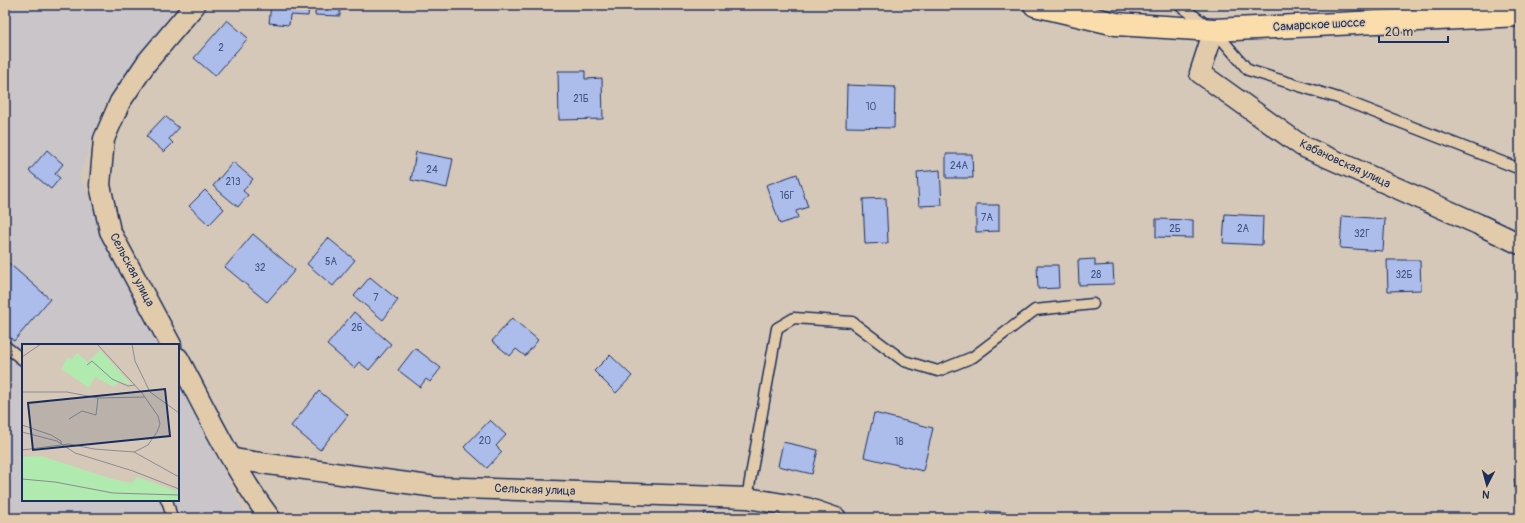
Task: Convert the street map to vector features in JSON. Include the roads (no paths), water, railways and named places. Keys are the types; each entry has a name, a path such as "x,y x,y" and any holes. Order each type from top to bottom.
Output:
{"main road":[{"name":"Самарское шоссе","path":"1035,5 1116,24 1214,30 1520,15"}],"street":[{"name":"Сельская улица","path":"170,344 110,231 100,185 104,139 120,102 147,62 195,5"},
{"name":"Кабановская улица","path":"1214,30 1200,73 1302,146 1520,244"},
{"path":"179,360 232,459 270,518"},
{"name":"Сельская улица","path":"232,459 436,487 747,498 807,508 836,518"}],"lane":[{"path":"1179,5 1214,30 1248,70 1338,98 1520,169"},
{"path":"747,498 777,328 794,318 852,322 904,361 938,371 973,357 1035,310 1093,304"},
{"path":"5,346 22,359"},
{"path":"167,501 172,518"}]}
